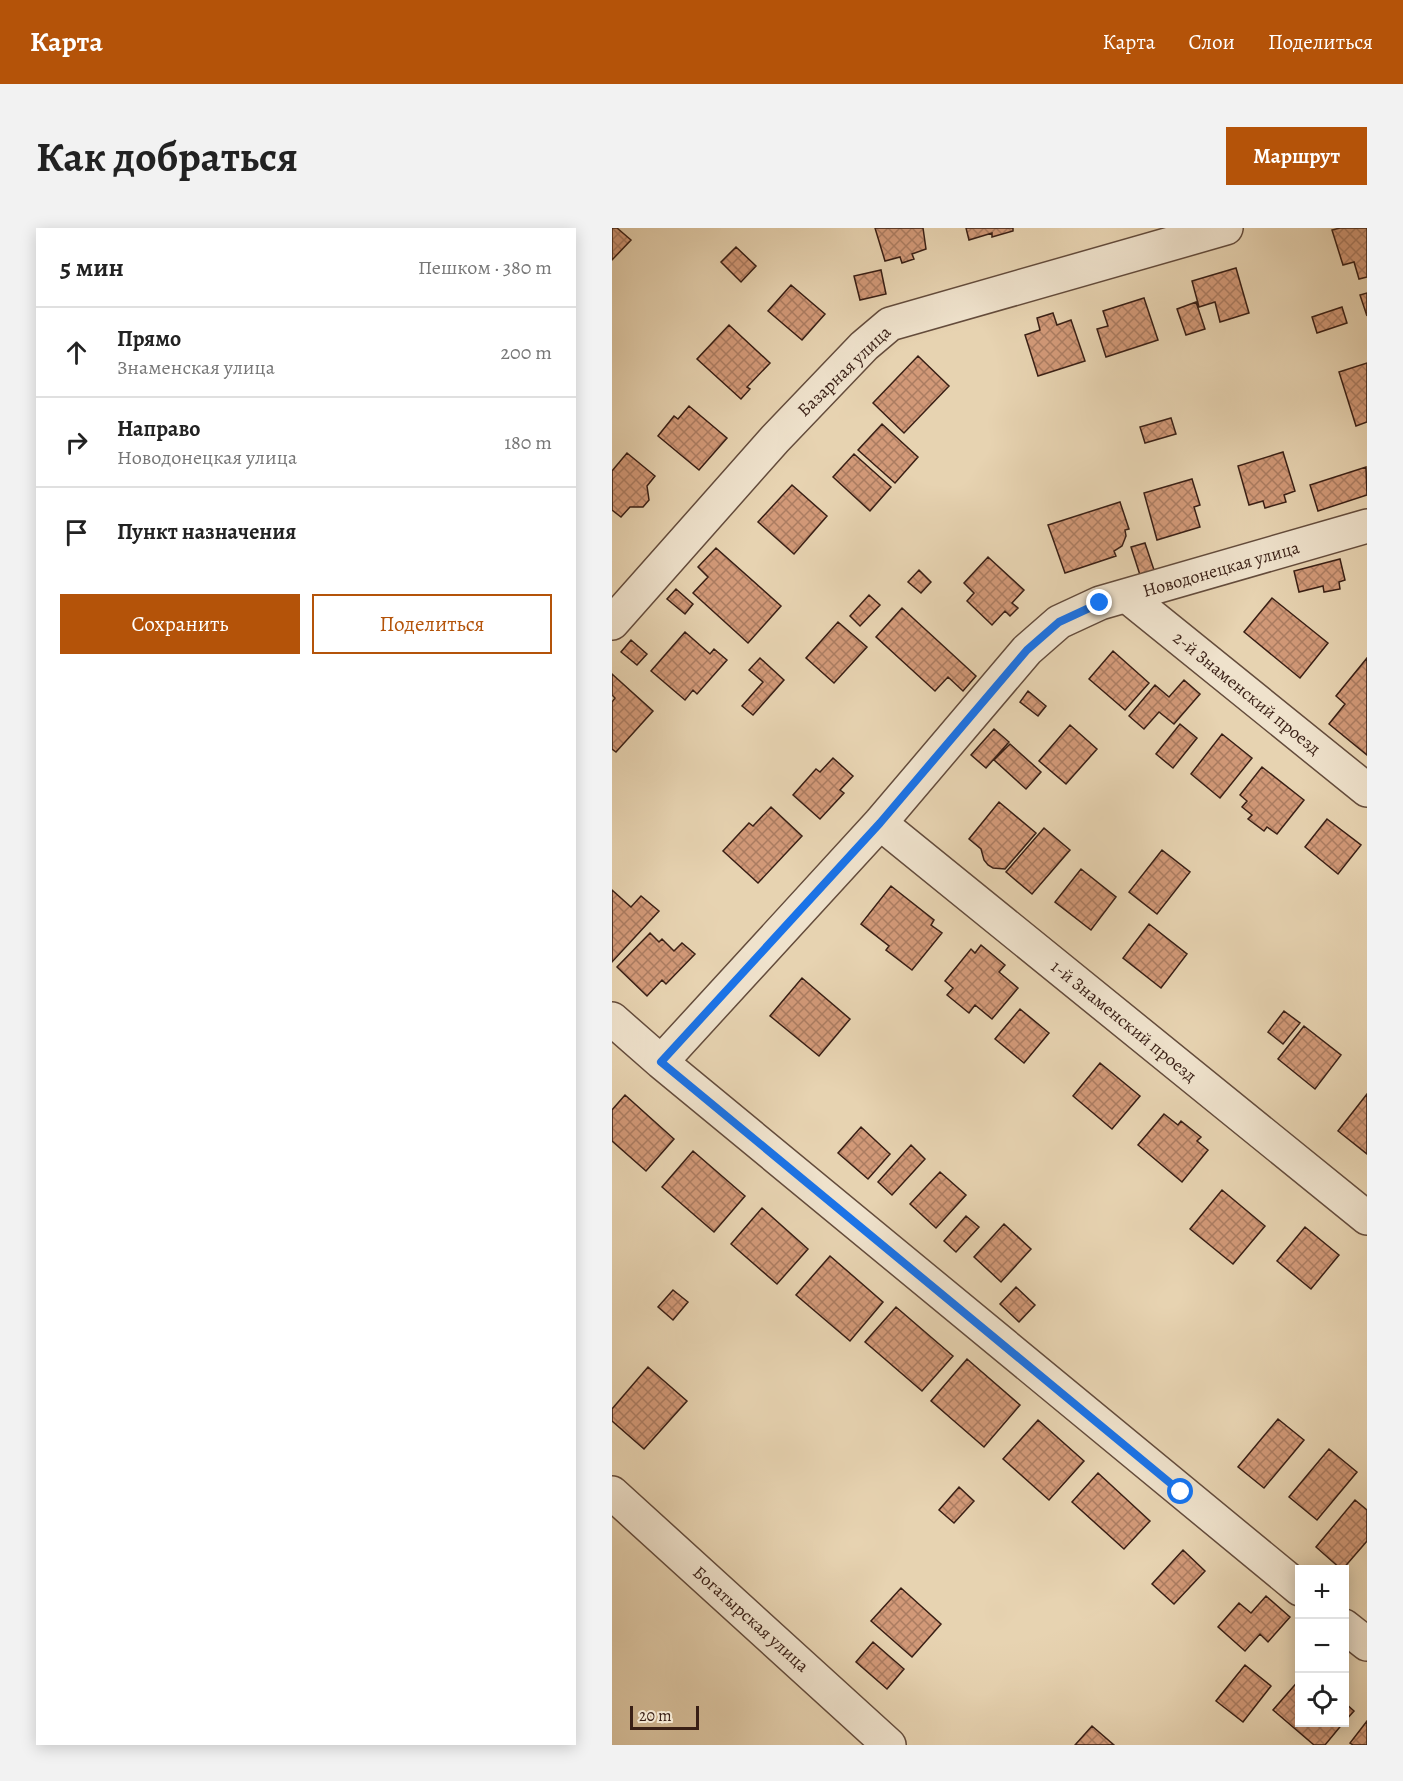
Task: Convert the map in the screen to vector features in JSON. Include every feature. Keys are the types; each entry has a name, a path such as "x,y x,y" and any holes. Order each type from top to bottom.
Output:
{"street":[{"name":"Базарная улица","path":"612,622 775,439 864,346 890,324 1226,228"},
{"name":"Новодонецкая улица","path":"661,1062 880,823 1027,650 1059,622 1100,603 1367,525"},
{"name":"2-й Знаменский проезд","path":"1127,596 1367,790"},
{"name":"1-й Знаменский проезд","path":"880,823 1367,1218"},
{"path":"612,1019 661,1062 1295,1586"},
{"name":"Богатырская улица","path":"612,1493 889,1745"},
{"path":"1349,1630 1367,1644"}],"building":[{"path":"612,228 617,228 631,240 612,260"},
{"path":"875,228 923,228 926,249 912,254 914,259 902,263 900,257 885,261"},
{"path":"966,228 1013,228 1013,231 992,237 992,233 969,240"},
{"path":"1367,228 1367,277 1359,279 1354,262 1343,265 1332,230"},
{"path":"736,247 756,266 741,282 721,262"},
{"path":"1236,268 1249,313 1220,322 1215,302 1199,307 1192,281"},
{"path":"881,270 886,294 860,300 854,276"},
{"path":"791,285 825,314 802,340 768,311"},
{"path":"1367,293 1367,316 1360,295"},
{"path":"1144,298 1158,340 1106,357 1097,329 1108,326 1103,311"},
{"path":"1196,302 1205,329 1186,335 1177,309"},
{"path":"1342,307 1347,323 1317,333 1312,317"},
{"path":"1053,313 1057,325 1071,320 1085,361 1038,376 1025,335 1040,330 1037,318"},
{"path":"729,325 770,363 747,387 750,389 741,399 697,359"},
{"path":"918,356 949,386 904,433 873,403"},
{"path":"1367,363 1367,422 1356,426 1339,372"},
{"path":"689,406 727,438 699,470 658,436 674,416 678,419"},
{"path":"1171,418 1176,434 1145,443 1140,427"},
{"path":"882,424 918,457 895,483 858,450"},
{"path":"1283,452 1295,491 1284,495 1286,502 1265,508 1263,501 1249,505 1238,466"},
{"path":"627,453 655,476 647,486 649,500 643,507 630,507 621,517 612,510 612,471"},
{"path":"854,454 891,487 870,511 833,477"},
{"path":"1366,467 1367,495 1318,511 1310,485"},
{"path":"1192,479 1200,505 1194,507 1200,527 1157,540 1144,493"},
{"path":"792,485 827,516 794,554 758,522"},
{"path":"1120,502 1129,529 1125,530 1126,536 1122,546 1114,551 1116,556 1065,573 1048,525"},
{"path":"1145,543 1154,570 1140,575 1131,547"},
{"path":"716,548 781,606 748,643 693,593 708,577 698,567"},
{"path":"988,557 1024,590 1012,603 1018,608 1010,616 1005,611 992,625 967,601 974,593 964,583"},
{"path":"1340,559 1345,580 1339,582 1340,589 1324,592 1323,586 1299,592 1294,571"},
{"path":"919,570 931,582 921,593 908,582"},
{"path":"676,589 693,604 685,614 667,599"},
{"path":"869,595 880,605 860,626 850,616"},
{"path":"1272,598 1328,643 1300,678 1244,632"},
{"path":"902,608 976,676 963,691 948,677 935,691 876,637"},
{"path":"838,622 867,647 834,683 806,658"},
{"path":"685,632 710,654 714,649 727,660 697,694 693,690 685,700 651,671"},
{"path":"631,640 647,654 637,665 621,652"},
{"path":"1113,651 1149,683 1125,710 1089,679"},
{"path":"760,658 784,680 753,715 742,706 763,682 749,670"},
{"path":"1367,658 1367,755 1329,724 1345,704 1336,696"},
{"path":"612,674 653,711 616,752 612,749 612,702 615,698 612,695"},
{"path":"1184,680 1200,694 1174,724 1159,712 1144,729 1129,716 1155,685 1169,697"},
{"path":"1028,691 1046,706 1038,716 1020,702"},
{"path":"1180,724 1197,738 1173,768 1156,754"},
{"path":"1070,725 1097,749 1066,784 1039,761"},
{"path":"994,729 1009,742 986,768 971,755"},
{"path":"1222,734 1252,758 1220,798 1191,774"},
{"path":"1010,744 1041,772 1026,789 994,760"},
{"path":"833,758 853,776 840,790 844,793 820,819 793,795 816,769 820,772"},
{"path":"1262,767 1304,800 1277,834 1267,827 1264,831 1248,819 1252,815 1242,807 1247,801 1240,795"},
{"path":"999,802 1036,833 1005,869 988,865 981,849 969,839"},
{"path":"771,807 802,836 758,883 723,851 749,823 753,826"},
{"path":"1327,819 1361,845 1338,874 1305,847"},
{"path":"1044,828 1070,850 1032,894 1006,872"},
{"path":"1162,850 1190,872 1157,914 1129,892"},
{"path":"1081,869 1116,897 1091,930 1055,902"},
{"path":"891,886 934,920 931,925 942,933 912,970 886,950 889,946 861,924"},
{"path":"612,890 631,907 641,896 659,911 612,962"},
{"path":"1149,924 1187,954 1161,988 1123,958"},
{"path":"650,933 659,942 662,939 674,951 682,943 695,954 666,984 662,980 647,996 617,967"},
{"path":"981,945 1005,965 999,972 1018,988 992,1019 975,1005 969,1013 947,995 953,988 945,981 971,949 975,953"},
{"path":"802,978 850,1019 819,1056 770,1016"},
{"path":"1020,1009 1049,1033 1024,1063 995,1039"},
{"path":"1284,1011 1300,1023 1283,1044 1268,1032"},
{"path":"1304,1026 1341,1055 1315,1089 1278,1059"},
{"path":"1100,1063 1140,1096 1112,1129 1073,1096"},
{"path":"1367,1094 1367,1154 1338,1131"},
{"path":"625,1095 674,1139 646,1171 612,1141 612,1110"},
{"path":"1164,1114 1178,1125 1181,1121 1201,1137 1197,1141 1208,1150 1182,1182 1138,1145"},
{"path":"861,1127 890,1154 868,1179 838,1153"},
{"path":"911,1145 925,1159 892,1195 878,1182"},
{"path":"693,1151 745,1196 714,1232 662,1187"},
{"path":"940,1172 966,1195 936,1228 910,1204"},
{"path":"1222,1190 1265,1226 1233,1264 1190,1229"},
{"path":"762,1208 808,1249 777,1284 731,1244"},
{"path":"966,1216 979,1227 956,1252 944,1241"},
{"path":"1004,1224 1031,1249 1001,1282 974,1257"},
{"path":"1305,1227 1339,1255 1311,1289 1277,1261"},
{"path":"830,1256 883,1302 850,1341 796,1295"},
{"path":"1016,1287 1035,1305 1019,1322 1000,1304"},
{"path":"673,1290 688,1302 673,1320 658,1307"},
{"path":"896,1307 953,1356 922,1391 865,1342"},
{"path":"967,1359 1020,1405 984,1447 931,1401"},
{"path":"648,1367 687,1401 644,1449 612,1421 612,1409"},
{"path":"1278,1419 1304,1440 1264,1488 1238,1467"},
{"path":"1038,1420 1084,1461 1049,1500 1003,1459"},
{"path":"1329,1449 1357,1472 1317,1520 1289,1497"},
{"path":"1098,1473 1150,1521 1124,1549 1072,1502"},
{"path":"959,1487 974,1501 954,1523 939,1510"},
{"path":"1355,1500 1367,1510 1367,1541 1346,1565 1336,1565 1316,1547"},
{"path":"1183,1550 1205,1571 1174,1604 1152,1584"},
{"path":"901,1588 941,1624 912,1657 871,1621"},
{"path":"1266,1596 1290,1617 1268,1642 1260,1634 1245,1651 1218,1627 1239,1603 1251,1613"},
{"path":"873,1642 904,1669 887,1689 856,1662"},
{"path":"1245,1665 1271,1686 1243,1722 1216,1701"},
{"path":"1295,1685 1295,1727 1340,1727 1325,1745 1314,1745 1273,1710"},
{"path":"1349,1706 1354,1711 1349,1716"},
{"path":"1367,1721 1367,1745 1350,1743"},
{"path":"1092,1726 1114,1745 1075,1745"}],"route":[{"path":"1100,603 1059,622 1027,650 880,823 661,1062 1181,1492"}]}
